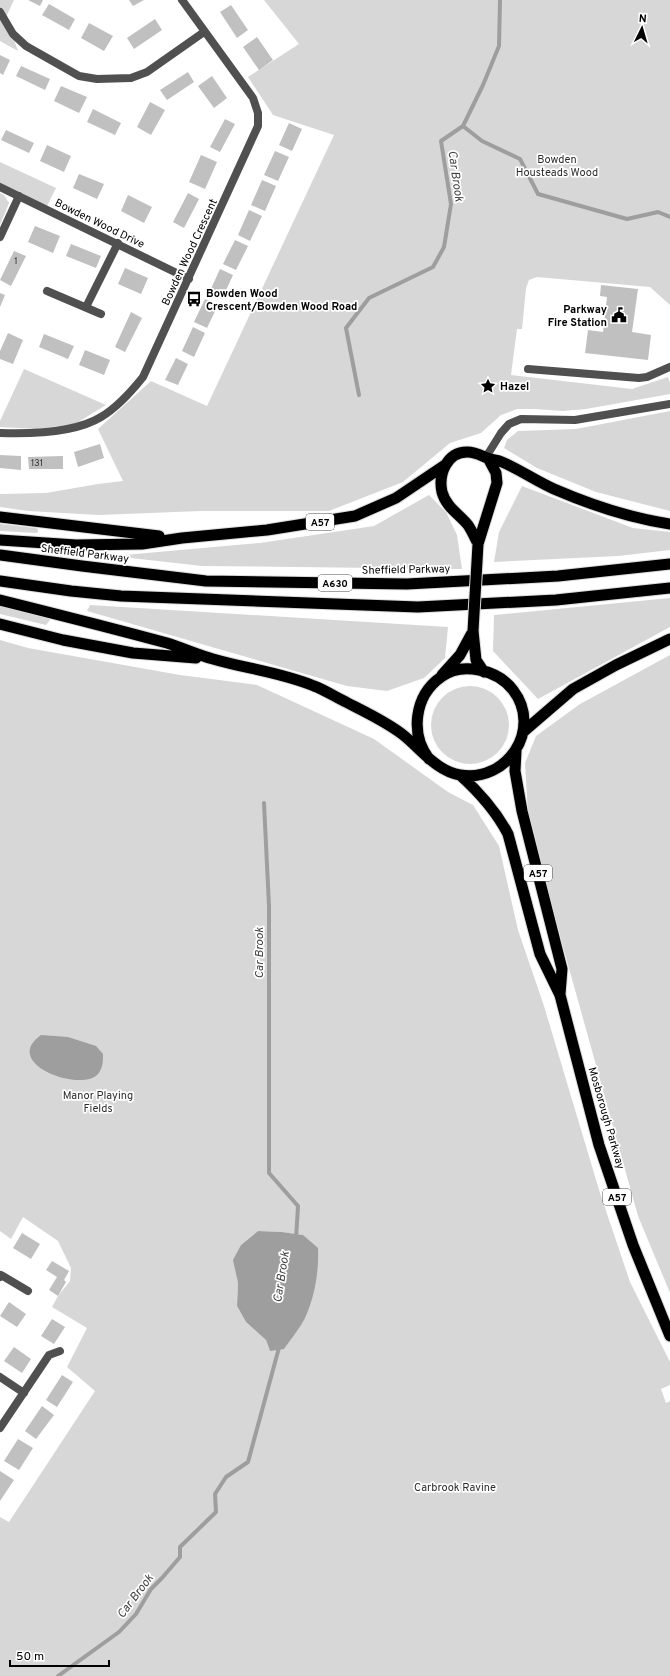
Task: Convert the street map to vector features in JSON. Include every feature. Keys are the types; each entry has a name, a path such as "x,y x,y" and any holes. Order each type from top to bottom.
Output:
{"highway":[{"name":"A57","path":"0,540 76,545 142,544 182,538 267,530 355,516 396,498 445,465 447,461 455,455 466,452 477,453 487,458 496,473 497,483 478,544 473,631 476,660 484,672"},
{"path":"487,458 503,462 553,489 589,503 630,516 670,524"},
{"path":"445,465 441,482 444,498 458,516 467,524 478,544"},
{"path":"0,517 139,535 182,538"},
{"name":"Sheffield Parkway","path":"0,555 206,581 400,584 558,576 670,564"},
{"name":"A630","path":"0,582 121,596 418,606 556,600 670,588"},
{"name":"A57","path":"0,600 170,644 213,659 275,672 314,686 370,714 401,734 429,759 446,770 460,775 482,775 492,772 509,760 516,751 523,732 522,710 513,690 496,676 484,672 467,669 448,673 440,677"},
{"path":"0,624 63,640 133,652 213,659"},
{"name":"A57","path":"429,759 423,750 420,741 417,725 418,709 424,695 460,655 473,631"},
{"path":"523,732 573,690 616,665 670,639"},
{"name":"Mosborough Parkway","path":"516,751 515,770 522,811 562,969 560,995"},
{"name":"Mosborough Parkway","path":"460,775 490,805 508,834 540,954 560,995 599,1145 633,1245 670,1336"}],"street":[{"name":"Bowden Wood Crescent","path":"0,432 20,434 72,428 101,418 130,394 143,377 258,126 258,112 253,98 182,0"},
{"path":"0,12 12,34 26,46 79,76 97,79 131,78 147,72 204,32"},
{"name":"Bowden Wood Drive","path":"0,187 189,278"},
{"path":"0,237 19,196"},
{"path":"86,307 118,243"},
{"path":"47,290 101,314"},
{"path":"528,369 639,378 647,377 670,367"},
{"path":"487,458 501,433 509,424 521,419 575,420 670,404"},
{"path":"0,1276 1,1275 28,1291"},
{"path":"0,1428 49,1355 60,1351"},
{"path":"0,1377 24,1393"}],"green space":[{"path":"0,0 14,0 6,17 18,51 0,41"},
{"name":"Bowden Housteads Wood","path":"264,0 670,0 670,305 650,287 537,277 529,280 526,288 522,329 517,329 511,375 632,389 668,377 670,383 670,394 586,409 563,411 517,409 501,415 481,433 450,443 403,482 329,511 201,511 99,515 28,511 0,507 0,494 46,493 123,481 98,429 151,381 207,406 334,135 273,115 248,77 299,44"},
{"path":"0,162 56,188 47,206 0,184"},
{"path":"0,193 4,195 9,203 0,225"},
{"path":"24,369 106,405 75,424 36,429 0,427 0,421"},
{"path":"670,411 670,511 596,492 537,468 504,448 507,440 518,431 576,429"},
{"path":"522,486 633,528 670,532 670,550 618,556 494,562 499,532"},
{"path":"429,495 446,512 457,535 462,569 202,566 113,556 260,543 374,526"},
{"path":"0,524 36,528 38,529 38,532 0,531"},
{"path":"670,598 670,627 538,699 493,651 494,615"},
{"path":"0,604 48,616 50,620 46,625 0,614"},
{"path":"90,605 448,627 445,658 424,678 387,691 347,686 87,611"},
{"path":"0,640 28,648 180,675 257,685 374,739 448,792 473,805 499,846 518,930 544,1006 600,1193 630,1282 670,1362 670,1385 661,1389 666,1403 670,1401 670,1676 0,1676 0,1517 9,1522 95,1391 67,1367 87,1328 52,1307 58,1296 70,1281 71,1268 58,1241 23,1217 11,1239 0,1231","holes":["258,1231 303,1235 270,1351 266,1340 246,1322 237,1306 238,1283 234,1260 241,1245"]},
{"path":"670,655 670,1293 638,1216 550,900 528,814 525,763 536,736 580,704"},
{"path":"470,686 485,689 492,693 502,703 506,710 509,725 506,740 502,747 492,757 485,761 470,764 455,761 448,757 438,747 434,740 431,725 434,710 438,703 448,693 455,689"}],"water":[{"path":"41,1035 68,1037 96,1046 103,1054 100,1072 89,1079 77,1080 62,1078 48,1072 37,1065 30,1056 31,1046"},
{"path":"258,1231 303,1235 318,1248 317,1274 314,1292 308,1310 303,1322 284,1349 270,1351 266,1340 246,1322 237,1306 238,1283 233,1260 241,1245"}],"building":[{"path":"28,0 43,0 40,6"},
{"path":"129,0 144,0 133,6"},
{"path":"49,4 75,19 69,30 42,15"},
{"path":"231,5 248,30 237,38 220,12"},
{"path":"155,19 162,30 134,49 127,38"},
{"path":"89,23 113,36 104,51 81,38"},
{"path":"257,37 273,60 259,70 243,47"},
{"path":"0,55 10,60 3,75 0,73"},
{"path":"21,66 50,79 45,90 16,76"},
{"path":"188,72 194,82 167,100 160,90"},
{"path":"212,76 227,98 214,108 198,86"},
{"path":"61,86 87,97 79,113 54,101"},
{"path":"150,102 165,110 151,135 137,127"},
{"path":"93,109 121,123 115,135 87,122"},
{"path":"225,119 235,124 220,152 210,147"},
{"path":"289,123 302,129 292,151 279,145"},
{"path":"6,130 34,143 29,153 1,140"},
{"path":"47,145 71,156 64,172 40,161"},
{"path":"275,151 289,157 278,181 264,175"},
{"path":"201,155 217,162 205,189 189,182"},
{"path":"79,174 104,184 97,199 73,188"},
{"path":"262,180 276,186 265,211 251,205"},
{"path":"188,193 199,199 184,228 173,222"},
{"path":"128,195 152,207 144,223 121,211"},
{"path":"249,210 262,216 250,241 238,235"},
{"path":"35,226 60,236 53,253 28,242"},
{"path":"235,240 248,246 236,270 223,264"},
{"path":"71,244 101,256 96,268 66,256"},
{"path":"14,251 26,256 11,286 0,280"},
{"path":"125,268 148,278 141,294 118,284"},
{"path":"220,269 233,275 222,299 209,293"},
{"name":"Parkway Fire Station","path":"601,285 638,289 632,332 651,335 648,360 585,353 588,330 603,332 607,297 600,296"},
{"path":"0,293 5,295 0,307"},
{"path":"205,299 218,305 207,328 194,322"},
{"path":"131,312 142,318 125,352 115,347"},
{"path":"193,327 205,333 194,357 182,351"},
{"path":"8,333 23,340 13,364 0,359 0,351"},
{"path":"44,334 74,346 68,359 39,347"},
{"path":"85,350 110,360 104,375 79,365"},
{"path":"176,358 188,364 178,385 165,380"},
{"path":"100,444 104,458 78,467 74,452"},
{"path":"0,455 21,456 21,470 0,468"},
{"path":"63,456 63,469 29,469 28,457"},
{"path":"22,1233 40,1244 31,1259 13,1248"},
{"path":"52,1261 69,1271 64,1280 66,1282 58,1296 49,1290 57,1277 46,1270"},
{"path":"9,1302 26,1314 17,1327 0,1316"},
{"path":"52,1319 65,1327 54,1344 41,1336"},
{"path":"14,1347 31,1359 22,1373 4,1361"},
{"path":"62,1375 73,1382 57,1407 46,1400"},
{"path":"42,1406 54,1415 36,1439 25,1431"},
{"path":"18,1439 33,1448 19,1470 4,1461"},
{"path":"0,1471 14,1480 0,1501"}],"waterway":[{"name":"Car Brook","path":"359,395 346,328 369,298 433,267 444,247 451,204 441,141 463,126 483,85 499,46 500,0"},
{"path":"463,126 482,141 520,159 538,194 627,219 658,212 670,217"},
{"name":"Car Brook","path":"264,803 269,906 269,1173 298,1206 296,1239"},
{"name":"Car Brook","path":"58,1676 119,1632 136,1614 151,1589 180,1557 180,1547 216,1512 215,1494 226,1477 248,1462 280,1344"}],"place":[{"name":"Bowden Wood Crescent/Bowden Wood Road","path":"194,299"},
{"name":"Parkway Fire Station","path":"619,315"},
{"name":"Hazel","path":"488,386"}],"park label":[{"name":"Manor Playing Fields","path":"98,1101"},
{"name":"Carbrook Ravine","path":"455,1487"}]}
